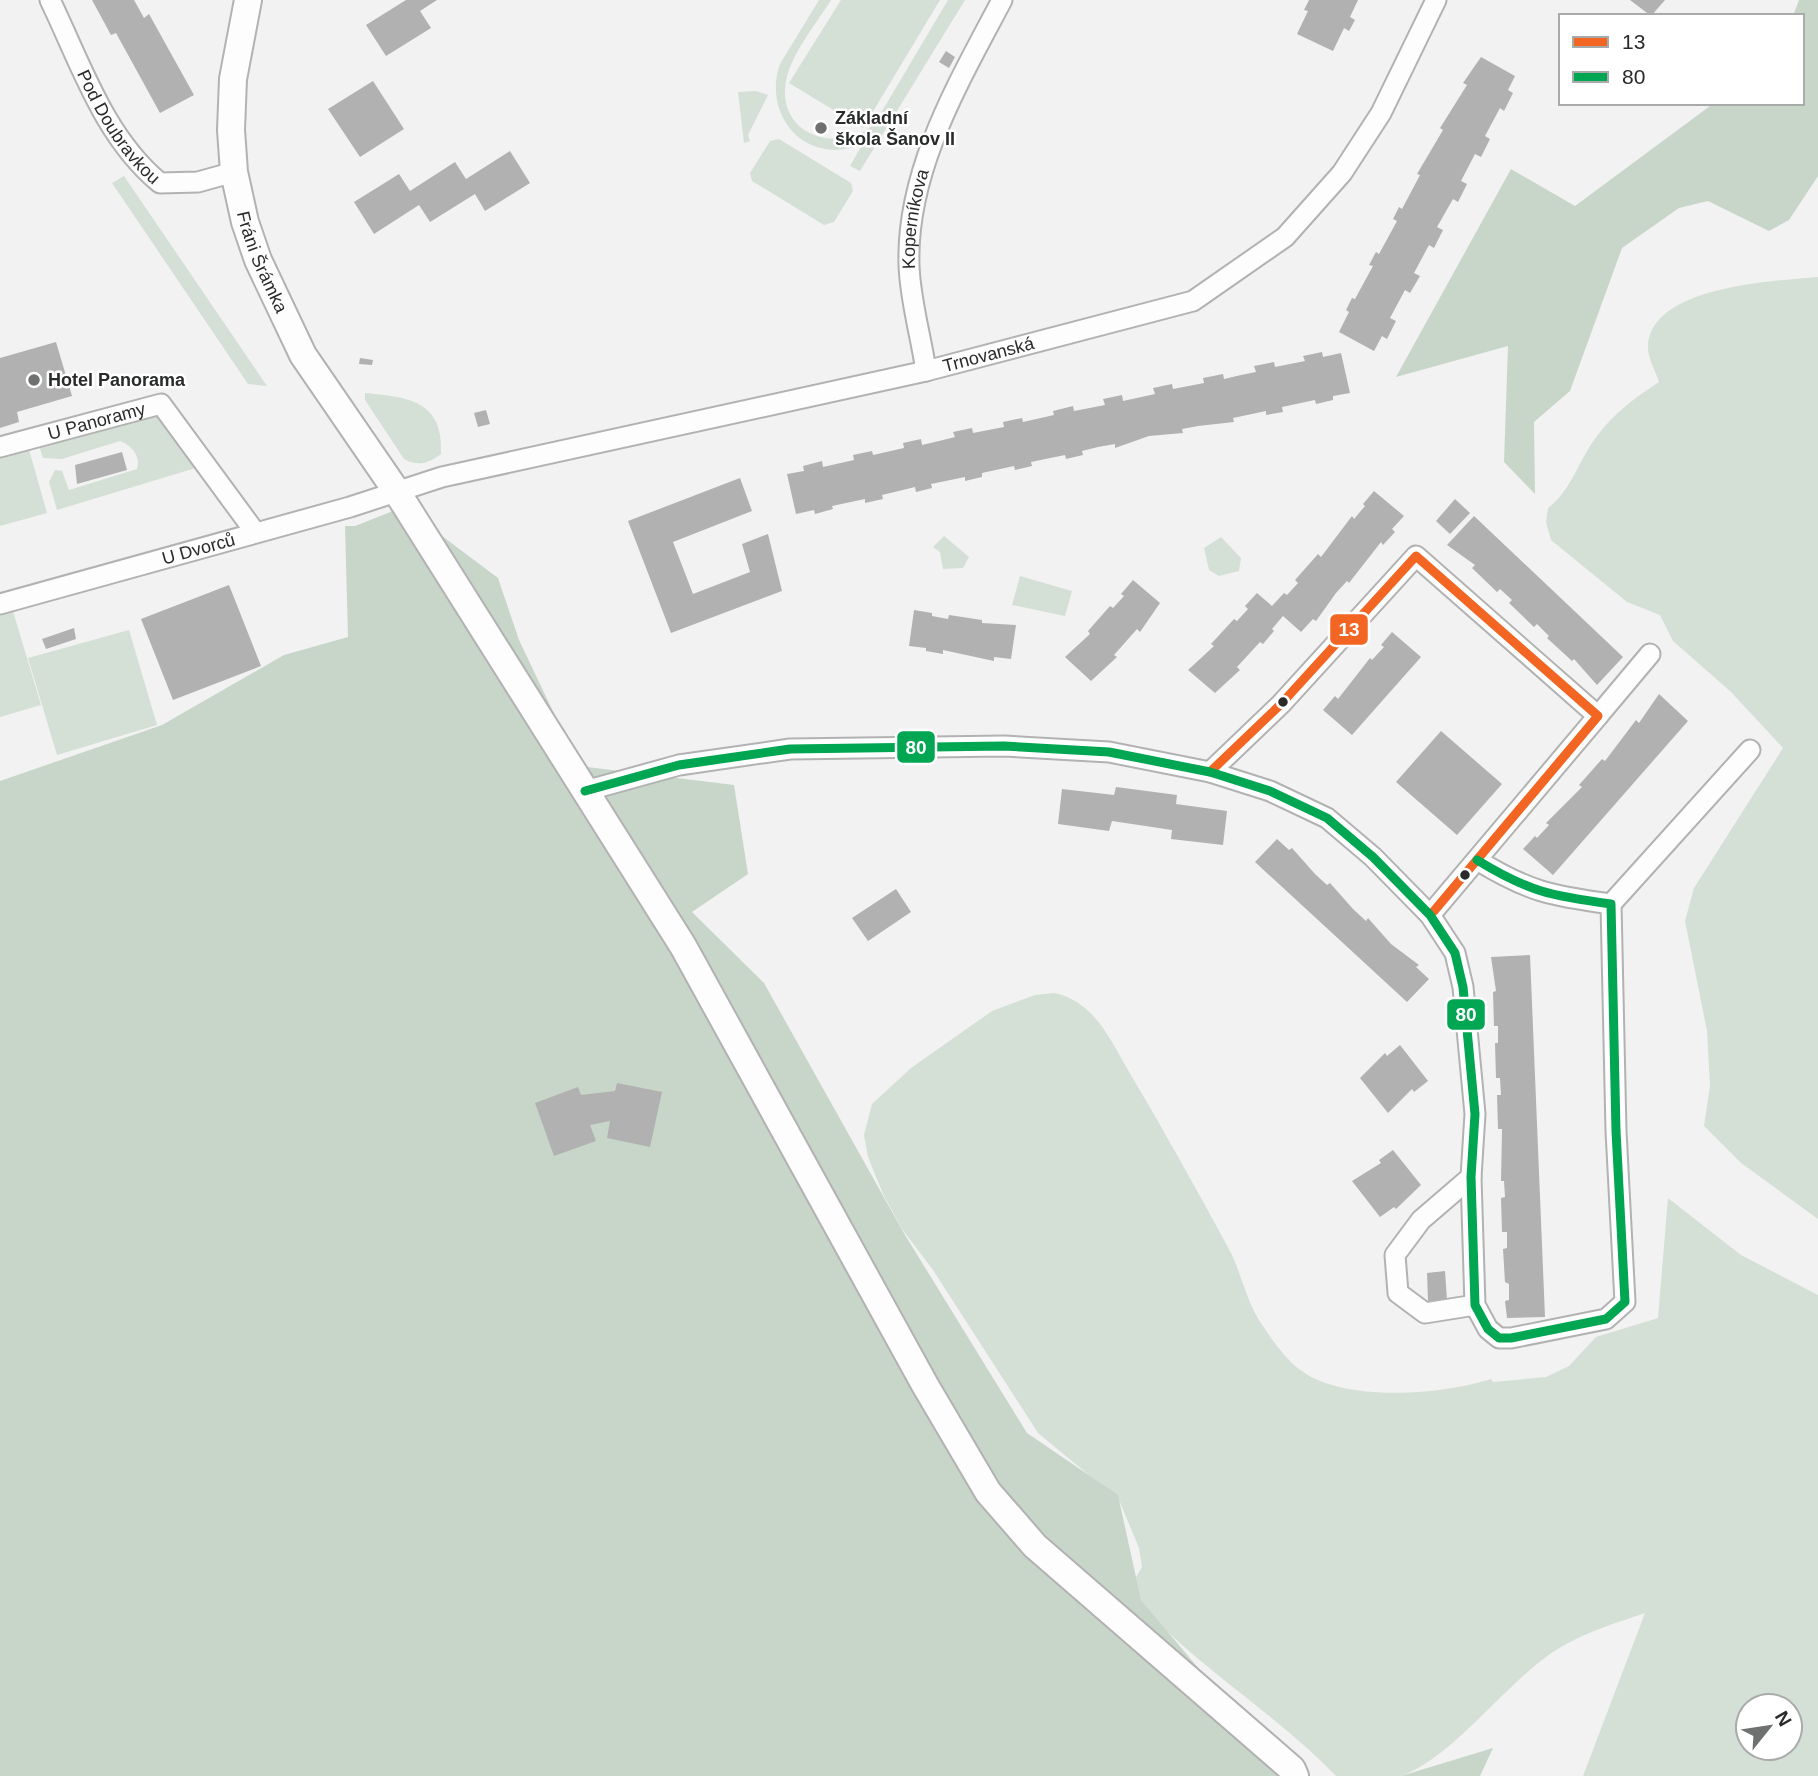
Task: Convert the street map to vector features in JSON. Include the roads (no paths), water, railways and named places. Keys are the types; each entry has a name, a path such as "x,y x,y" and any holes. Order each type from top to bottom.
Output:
{"street":[{"name":"Pod Doubravkou","path":"50,0 121,145 143,169 160,183 198,182 234,172"},
{"name":"Fráni Šrámka","path":"248,0 237,45 233,79 231,130 234,172 245,222 272,296 303,355 397,492 683,946 925,1385 988,1492 1035,1546 1292,1769 1295,1776"},
{"name":"Koperníkova","path":"926,370 909,268 913,204 928,154 1002,0"},
{"name":"Trnovanská","path":"397,492 480,468 926,370 1193,301 1261,257 1314,209 1358,151 1381,113 1436,0"},
{"name":"U Panoramy","path":"0,447 161,404 255,531"},
{"name":"U Dvorců","path":"0,604 397,492"},
{"path":"1210,772 1281,704 1416,555 1598,716"},
{"path":"1430,915 1650,654"},
{"path":"585,791 680,765 790,749 1004,746 1109,752 1210,772 1270,791 1327,818 1373,857 1430,915 1455,953 1463,987 1475,1114 1471,1177 1475,1305 1488,1329 1499,1338 1606,1319 1625,1302 1616,1131 1611,904 1750,750"},
{"path":"1477,860 1515,883 1547,895 1611,904"},
{"path":"1471,1177 1421,1220 1395,1255 1398,1293 1425,1313 1475,1305"}],"place":[{"name":"Základní škola Šanov II","path":"821,128"},
{"name":"Hotel Panorama","path":"34,380"}]}
